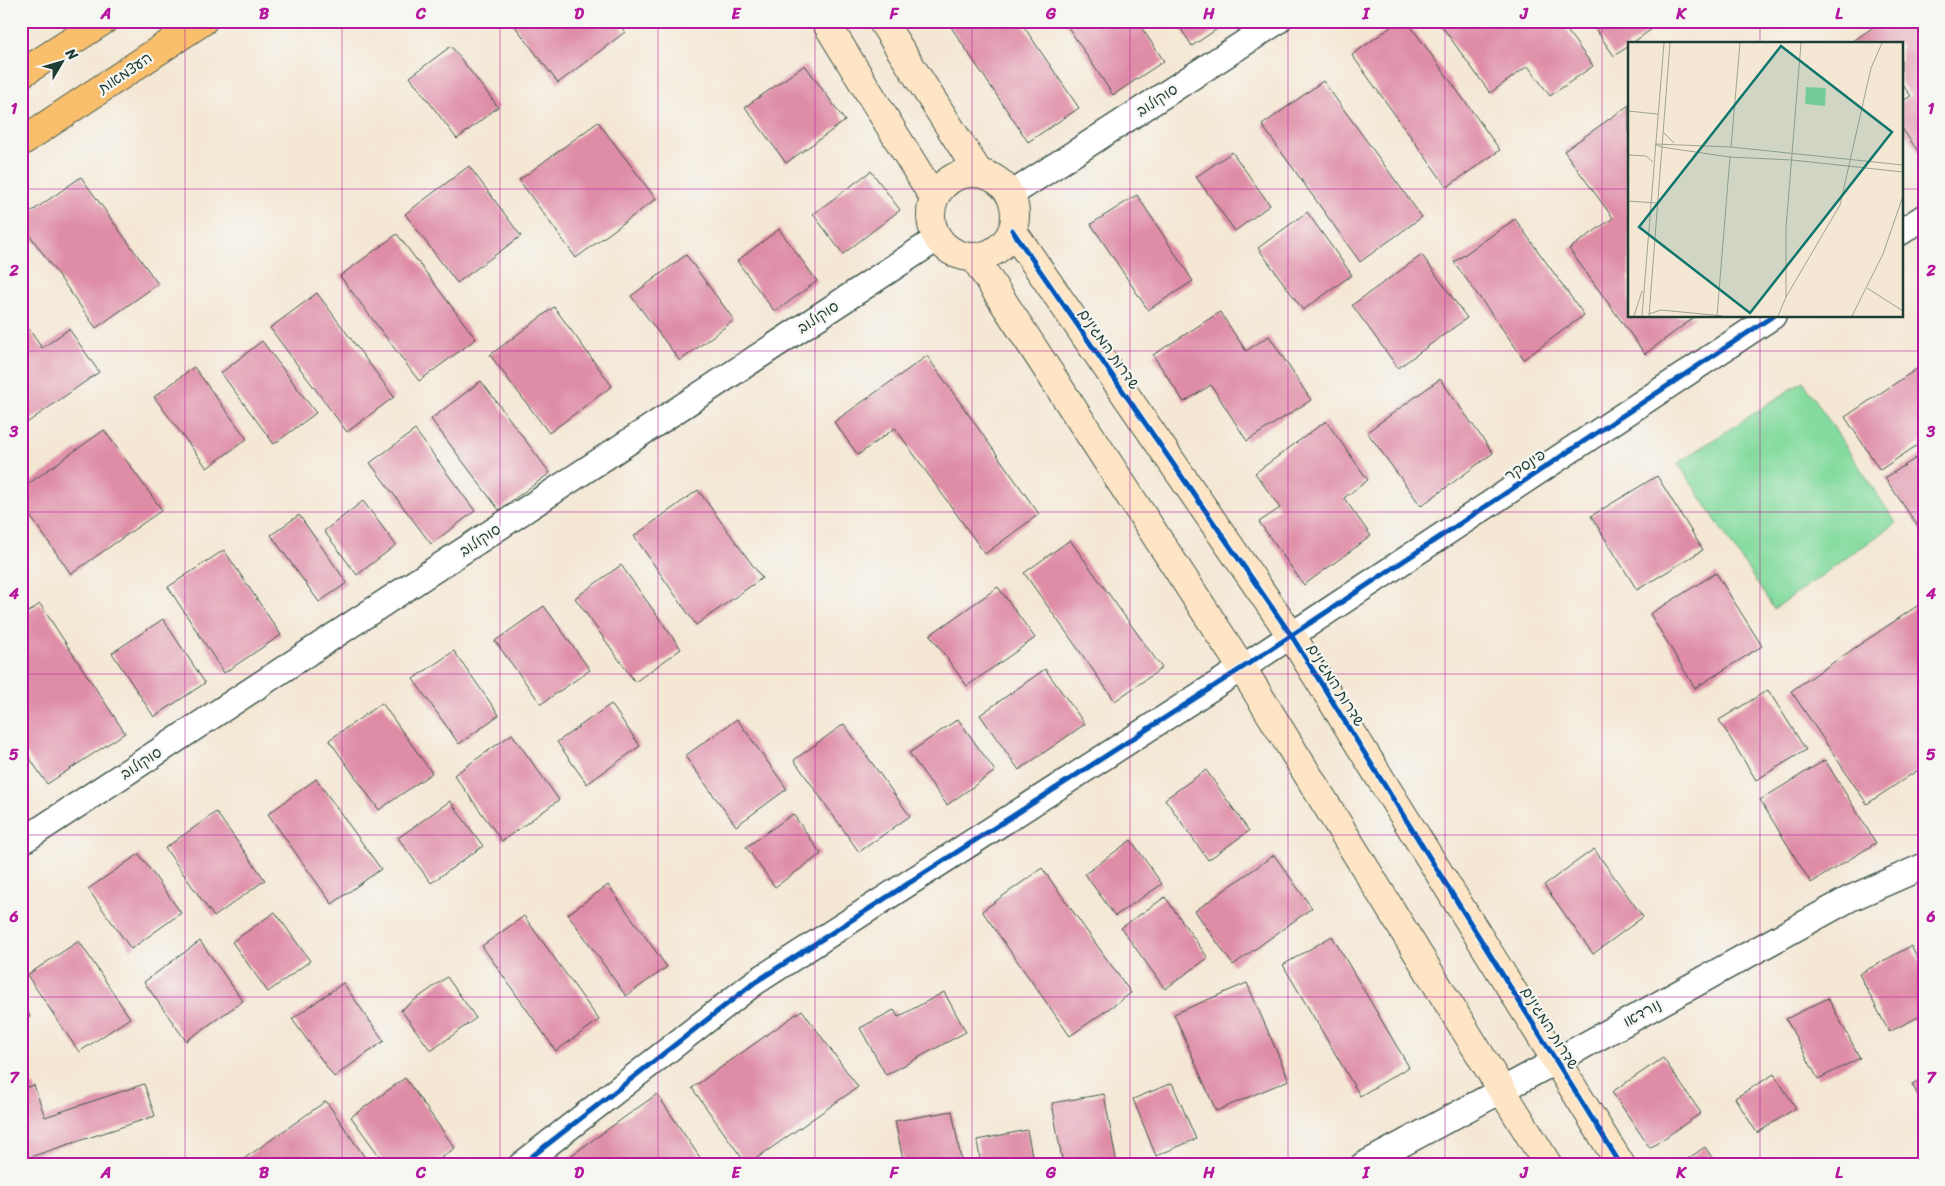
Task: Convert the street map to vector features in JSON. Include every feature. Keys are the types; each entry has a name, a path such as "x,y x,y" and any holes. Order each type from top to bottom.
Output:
{"main road":[{"path":"21,74 103,21"},
{"name":"העצמאות","path":"21,142 203,21"}],"street":[{"path":"825,21 934,198"},
{"path":"882,21 979,173"},
{"name":"סוקולוב","path":"1010,195 1278,21"},
{"path":"965,173 979,173 992,177 1002,184 1010,195 1014,206 1015,218 1012,230 1006,241 997,249 986,255 960,255 948,248 938,238 932,226 931,212 934,198 941,187 952,178 965,173"},
{"path":"1902,231 1924,217"},
{"name":"שדרות המגינים","path":"1012,230 1291,635 1621,1165"},
{"name":"סוקולוב","path":"21,842 938,238"},
{"path":"974,256 1242,668 1548,1165"},
{"name":"פינסקר","path":"521,1165 754,983 1242,668 1771,318"},
{"name":"נורדאו","path":"1363,1165 1849,899 1924,866"}],"green space":[{"path":"1803,381 1896,523 1774,609 1678,463"}],"building":[{"path":"511,21 616,21 625,32 558,83"},
{"path":"947,21 1020,21 1079,108 1028,142"},
{"path":"1064,21 1137,21 1164,61 1113,95"},
{"path":"1176,21 1229,21 1192,46"},
{"path":"1399,21 1407,21 1500,150 1447,187 1352,55"},
{"path":"1438,21 1560,21 1593,66 1550,96 1528,66 1490,93"},
{"path":"1590,21 1663,21 1634,42 1628,42 1628,47 1614,56"},
{"path":"1882,21 1915,21 1924,35 1924,62 1915,68 1924,80 1924,160 1902,128 1902,101 1911,96 1902,84 1902,42 1852,42"},
{"path":"451,46 498,107 457,139 410,77"},
{"path":"805,65 845,121 786,163 745,107"},
{"path":"1323,81 1422,217 1360,262 1262,125"},
{"path":"1628,106 1628,318 1693,318 1645,354 1569,249 1613,218 1564,151"},
{"path":"598,122 656,199 576,258 519,180"},
{"path":"1232,152 1270,205 1235,231 1196,177"},
{"path":"469,166 521,236 457,283 405,214"},
{"path":"871,171 900,210 843,254 813,214"},
{"path":"81,177 158,284 96,328 21,223 21,219"},
{"path":"1137,195 1193,281 1148,310 1091,224"},
{"path":"1307,212 1352,275 1303,310 1258,248"},
{"path":"1515,219 1584,315 1524,359 1454,262"},
{"path":"779,229 817,281 775,312 737,261"},
{"path":"397,234 476,339 419,381 340,276"},
{"path":"686,255 734,320 680,361 631,296"},
{"path":"1422,255 1467,318 1398,368 1352,305"},
{"path":"317,293 394,397 347,432 270,328"},
{"path":"554,307 612,386 549,433 490,355"},
{"path":"1220,312 1246,351 1269,336 1311,400 1247,441 1211,385 1184,402 1153,355"},
{"path":"21,318 42,348 69,329 99,372 21,427"},
{"path":"262,341 316,413 274,444 221,373"},
{"path":"927,356 1039,514 985,554 895,428 858,455 834,422"},
{"path":"1924,364 1924,445 1922,442 1880,470 1845,417"},
{"path":"194,367 247,439 207,468 154,397"},
{"path":"1440,379 1493,453 1421,506 1367,432"},
{"path":"481,381 550,473 499,510 431,419"},
{"path":"1326,421 1368,480 1344,498 1371,536 1304,585 1259,522 1280,508 1255,473"},
{"path":"104,430 162,510 71,574 21,503 21,489"},
{"path":"415,430 475,511 431,544 370,463"},
{"path":"1924,453 1924,535 1885,478"},
{"path":"1657,476 1703,550 1637,590 1591,516"},
{"path":"698,490 762,578 696,625 634,536"},
{"path":"363,501 396,545 357,575 324,531"},
{"path":"299,515 347,583 319,602 271,535"},
{"path":"1070,540 1162,668 1115,701 1024,573"},
{"path":"224,550 281,635 224,673 168,587"},
{"path":"621,565 681,649 635,682 575,598"},
{"path":"1716,573 1762,646 1695,688 1650,614"},
{"path":"998,587 1035,638 967,686 930,635"},
{"path":"40,604 125,733 47,784 21,745 21,617"},
{"path":"544,606 590,670 541,704 495,641"},
{"path":"1917,606 1924,616 1924,766 1867,804 1791,691"},
{"path":"163,619 205,683 154,717 112,653"},
{"path":"454,651 499,715 459,744 413,679"},
{"path":"1045,669 1085,724 1019,770 980,715"},
{"path":"1768,690 1806,750 1756,780 1719,720"},
{"path":"382,703 432,773 379,810 329,740"},
{"path":"611,704 640,746 587,784 557,742"},
{"path":"737,719 787,789 736,826 685,756"},
{"path":"958,719 995,771 947,805 909,753"},
{"path":"844,724 910,816 859,852 794,760"},
{"path":"512,734 559,800 502,841 454,775"},
{"path":"1825,760 1876,843 1811,883 1760,800"},
{"path":"1206,770 1249,831 1208,860 1165,799"},
{"path":"316,779 381,869 332,904 268,814"},
{"path":"450,801 483,846 431,883 398,838"},
{"path":"216,812 265,880 214,917 165,848"},
{"path":"793,814 821,854 775,887 746,847"},
{"path":"1131,840 1162,884 1115,916 1085,874"},
{"path":"1594,849 1643,917 1593,954 1544,885"},
{"path":"139,854 181,913 131,949 88,889"},
{"path":"1274,855 1312,908 1233,965 1195,911"},
{"path":"1042,868 1131,993 1070,1036 982,911"},
{"path":"608,885 667,967 626,996 568,914"},
{"path":"1165,897 1208,958 1165,989 1121,928"},
{"path":"275,912 310,961 268,992 232,942"},
{"path":"524,916 599,1020 556,1051 482,946"},
{"path":"1332,936 1409,1067 1360,1096 1283,965"},
{"path":"79,941 130,1018 79,1052 27,975"},
{"path":"200,941 243,1001 186,1041 144,982"},
{"path":"1911,946 1924,971 1924,1014 1889,1032 1859,974"},
{"path":"447,977 476,1018 431,1051 401,1010"},
{"path":"343,983 384,1041 334,1077 292,1019"},
{"path":"1247,983 1289,1080 1216,1111 1174,1014"},
{"path":"944,992 966,1032 886,1075 860,1028 894,1010 898,1017"},
{"path":"1828,998 1860,1058 1818,1079 1786,1019"},
{"path":"21,1003 30,1016 21,1022"},
{"path":"802,1010 858,1087 747,1165 692,1088"},
{"path":"1663,1058 1701,1113 1650,1148 1612,1092"},
{"path":"1774,1074 1796,1108 1757,1133 1735,1098"},
{"path":"405,1078 455,1148 432,1165 386,1165 351,1117"},
{"path":"1924,1078 1924,1107 1912,1084"},
{"path":"1172,1083 1196,1139 1156,1156 1133,1099"},
{"path":"144,1084 155,1116 21,1160 21,1089 34,1085 45,1117"},
{"path":"657,1094 705,1165 558,1165"},
{"path":"1104,1094 1117,1165 1063,1165 1052,1103"},
{"path":"326,1101 370,1165 239,1165 238,1163"},
{"path":"952,1111 962,1165 904,1165 895,1121"},
{"path":"1027,1130 1034,1165 981,1165 977,1140"},
{"path":"1705,1147 1717,1165 1679,1165"},
{"path":"863,1160 864,1165 841,1164"}],"cycle path":[{"path":"1012,230 1291,635 1621,1165"},
{"path":"521,1165 754,983 1242,668 1770,318"}]}
